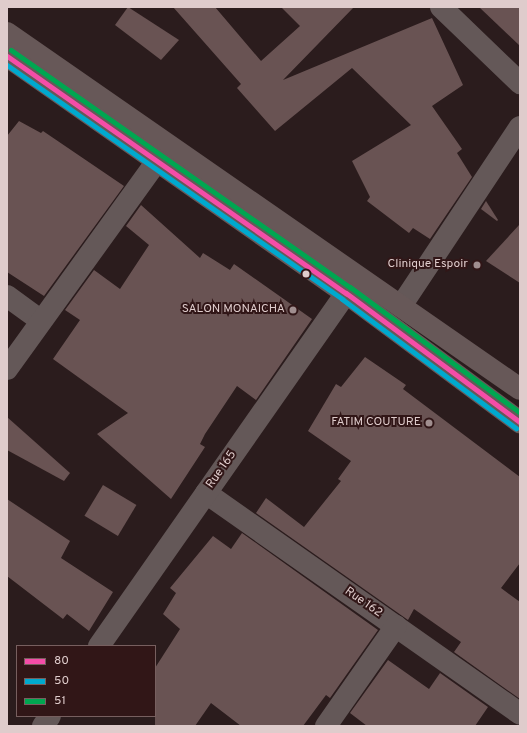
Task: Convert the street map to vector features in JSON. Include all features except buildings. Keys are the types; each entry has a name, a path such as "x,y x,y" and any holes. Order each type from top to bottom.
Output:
{"main road":[{"path":"7,33 520,389"},
{"path":"7,56 346,293 520,422"}],"street":[{"path":"441,7 520,83"},
{"path":"401,306 520,127"},
{"path":"7,368 40,320 157,161"},
{"name":"Rue 165","path":"100,645 346,293"},
{"path":"7,296 40,320"},
{"name":"Rue 162","path":"206,493 520,714"},
{"path":"326,726 396,626"},
{"path":"43,726 49,717"}],"transit line":[{"name":"51","path":"11,50 350,287 520,413"},
{"name":"80","path":"7,56 346,293 520,422"},
{"name":"50","path":"7,65 342,299 516,428"}],"place":[{"name":"Clinique Espoir","path":"477,265"},
{"name":"SALON MONAICHA","path":"293,310"},
{"name":"FATIM COUTURE","path":"429,423"}]}
